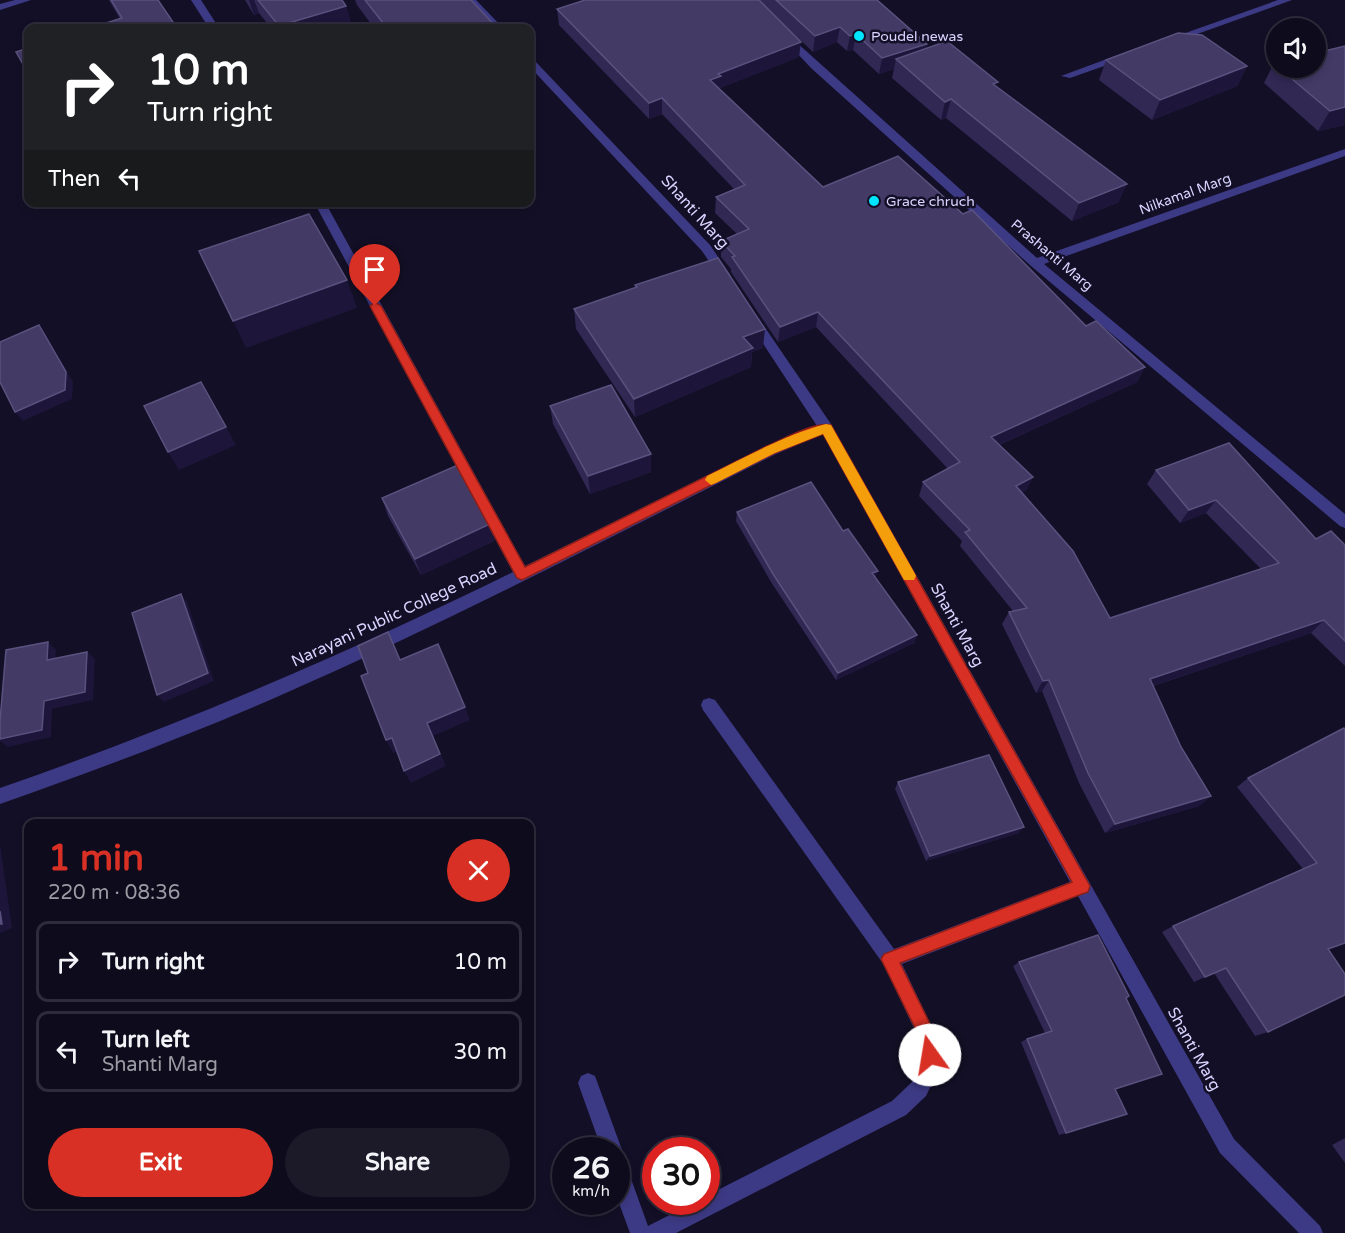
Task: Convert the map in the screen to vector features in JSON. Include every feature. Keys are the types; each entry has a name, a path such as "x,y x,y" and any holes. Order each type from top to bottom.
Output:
{"street":[{"path":"0,7 26,0"},
{"path":"196,0 211,24"},
{"path":"471,0 494,24"},
{"path":"1155,45 1287,0"},
{"name":"Prashanti Marg","path":"774,25 815,66 1035,263 1345,522"},
{"path":"1066,76 1133,53"},
{"name":"Shanti Marg","path":"534,66 706,248 732,286"},
{"name":"Nilkamal Marg","path":"1035,263 1345,152"},
{"path":"322,207 522,574"},
{"name":"Shanti Marg","path":"744,305 826,428 1227,1146 1313,1233"},
{"name":"Narayani Public College Road","path":"0,796 90,765 311,675 522,574 771,450 826,428"},
{"path":"655,1233 899,1108 919,1089 929,1068 930,1042 890,959 709,705"},
{"path":"890,959 1082,886"},
{"path":"588,1083 607,1137"},
{"path":"630,1205 640,1233"}],"building":[{"path":"111,0 158,0 174,24 103,24 122,18"},
{"path":"258,0 342,0 346,6 286,24 277,24"},
{"path":"365,0 471,0 493,24 384,24"},
{"path":"585,0 759,0 801,42 718,74 721,76 710,80 823,187 898,156 963,214 972,210 1086,326 1096,321 1145,367 991,437 1033,477 1016,486 1073,551 1110,618 1279,563 1216,500 1189,510 1156,470 1229,443 1316,539 1331,531 1345,545 1345,641 1324,620 1150,679 1181,747 1211,796 1115,824 1088,773 1049,680 1043,681 1009,612 1027,608 965,532 970,530 923,482 960,462 818,312 780,327 732,257 735,256 721,241 749,229 716,197 745,185 662,98 649,103 557,9"},
{"path":"776,0 877,0 927,44 882,58 856,34 850,36 840,27 815,36"},
{"path":"1178,33 1202,35 1247,66 1160,100 1106,60"},
{"path":"947,41 998,82 993,84 1127,184 1079,203 951,99 945,102 896,59"},
{"path":"1345,46 1345,107 1330,111 1291,78 1326,78 1326,51"},
{"path":"24,49 24,66 16,52"},
{"path":"309,214 347,280 233,321 199,251"},
{"path":"718,258 765,329 743,337 753,348 634,399 574,309 637,287 635,285"},
{"path":"39,325 66,372 65,390 15,412 0,382 0,342"},
{"path":"201,382 226,427 168,452 144,406"},
{"path":"611,385 651,454 588,476 550,406"},
{"path":"458,465 490,524 415,559 382,498"},
{"path":"811,482 843,531 848,529 878,571 872,573 917,635 838,673 773,574 737,512"},
{"path":"181,594 208,673 157,695 132,613"},
{"path":"388,632 400,660 438,644 465,707 427,723 440,754 404,771 392,738 386,740 361,676 368,673 358,646"},
{"path":"48,642 47,660 87,652 85,692 44,701 42,730 0,739 6,650"},
{"path":"1344,728 1345,943 1328,949 1345,974 1345,995 1268,1032 1226,968 1205,977 1173,926 1317,863 1248,778"},
{"path":"989,755 1024,827 930,856 898,782"},
{"path":"1098,935 1129,996 1126,998 1162,1074 1115,1089 1127,1114 1066,1133 1027,1039 1052,1031 1019,962"}],"slow traffic":[{"path":"711,480 771,450 826,428 909,576"}],"place":[{"name":"Poudel newas","path":"859,36"},
{"name":"Grace chruch","path":"874,201"}],"route":[{"path":"375,306 522,574 771,450 826,428 1082,886 890,959 930,1042 930,1055"}]}
